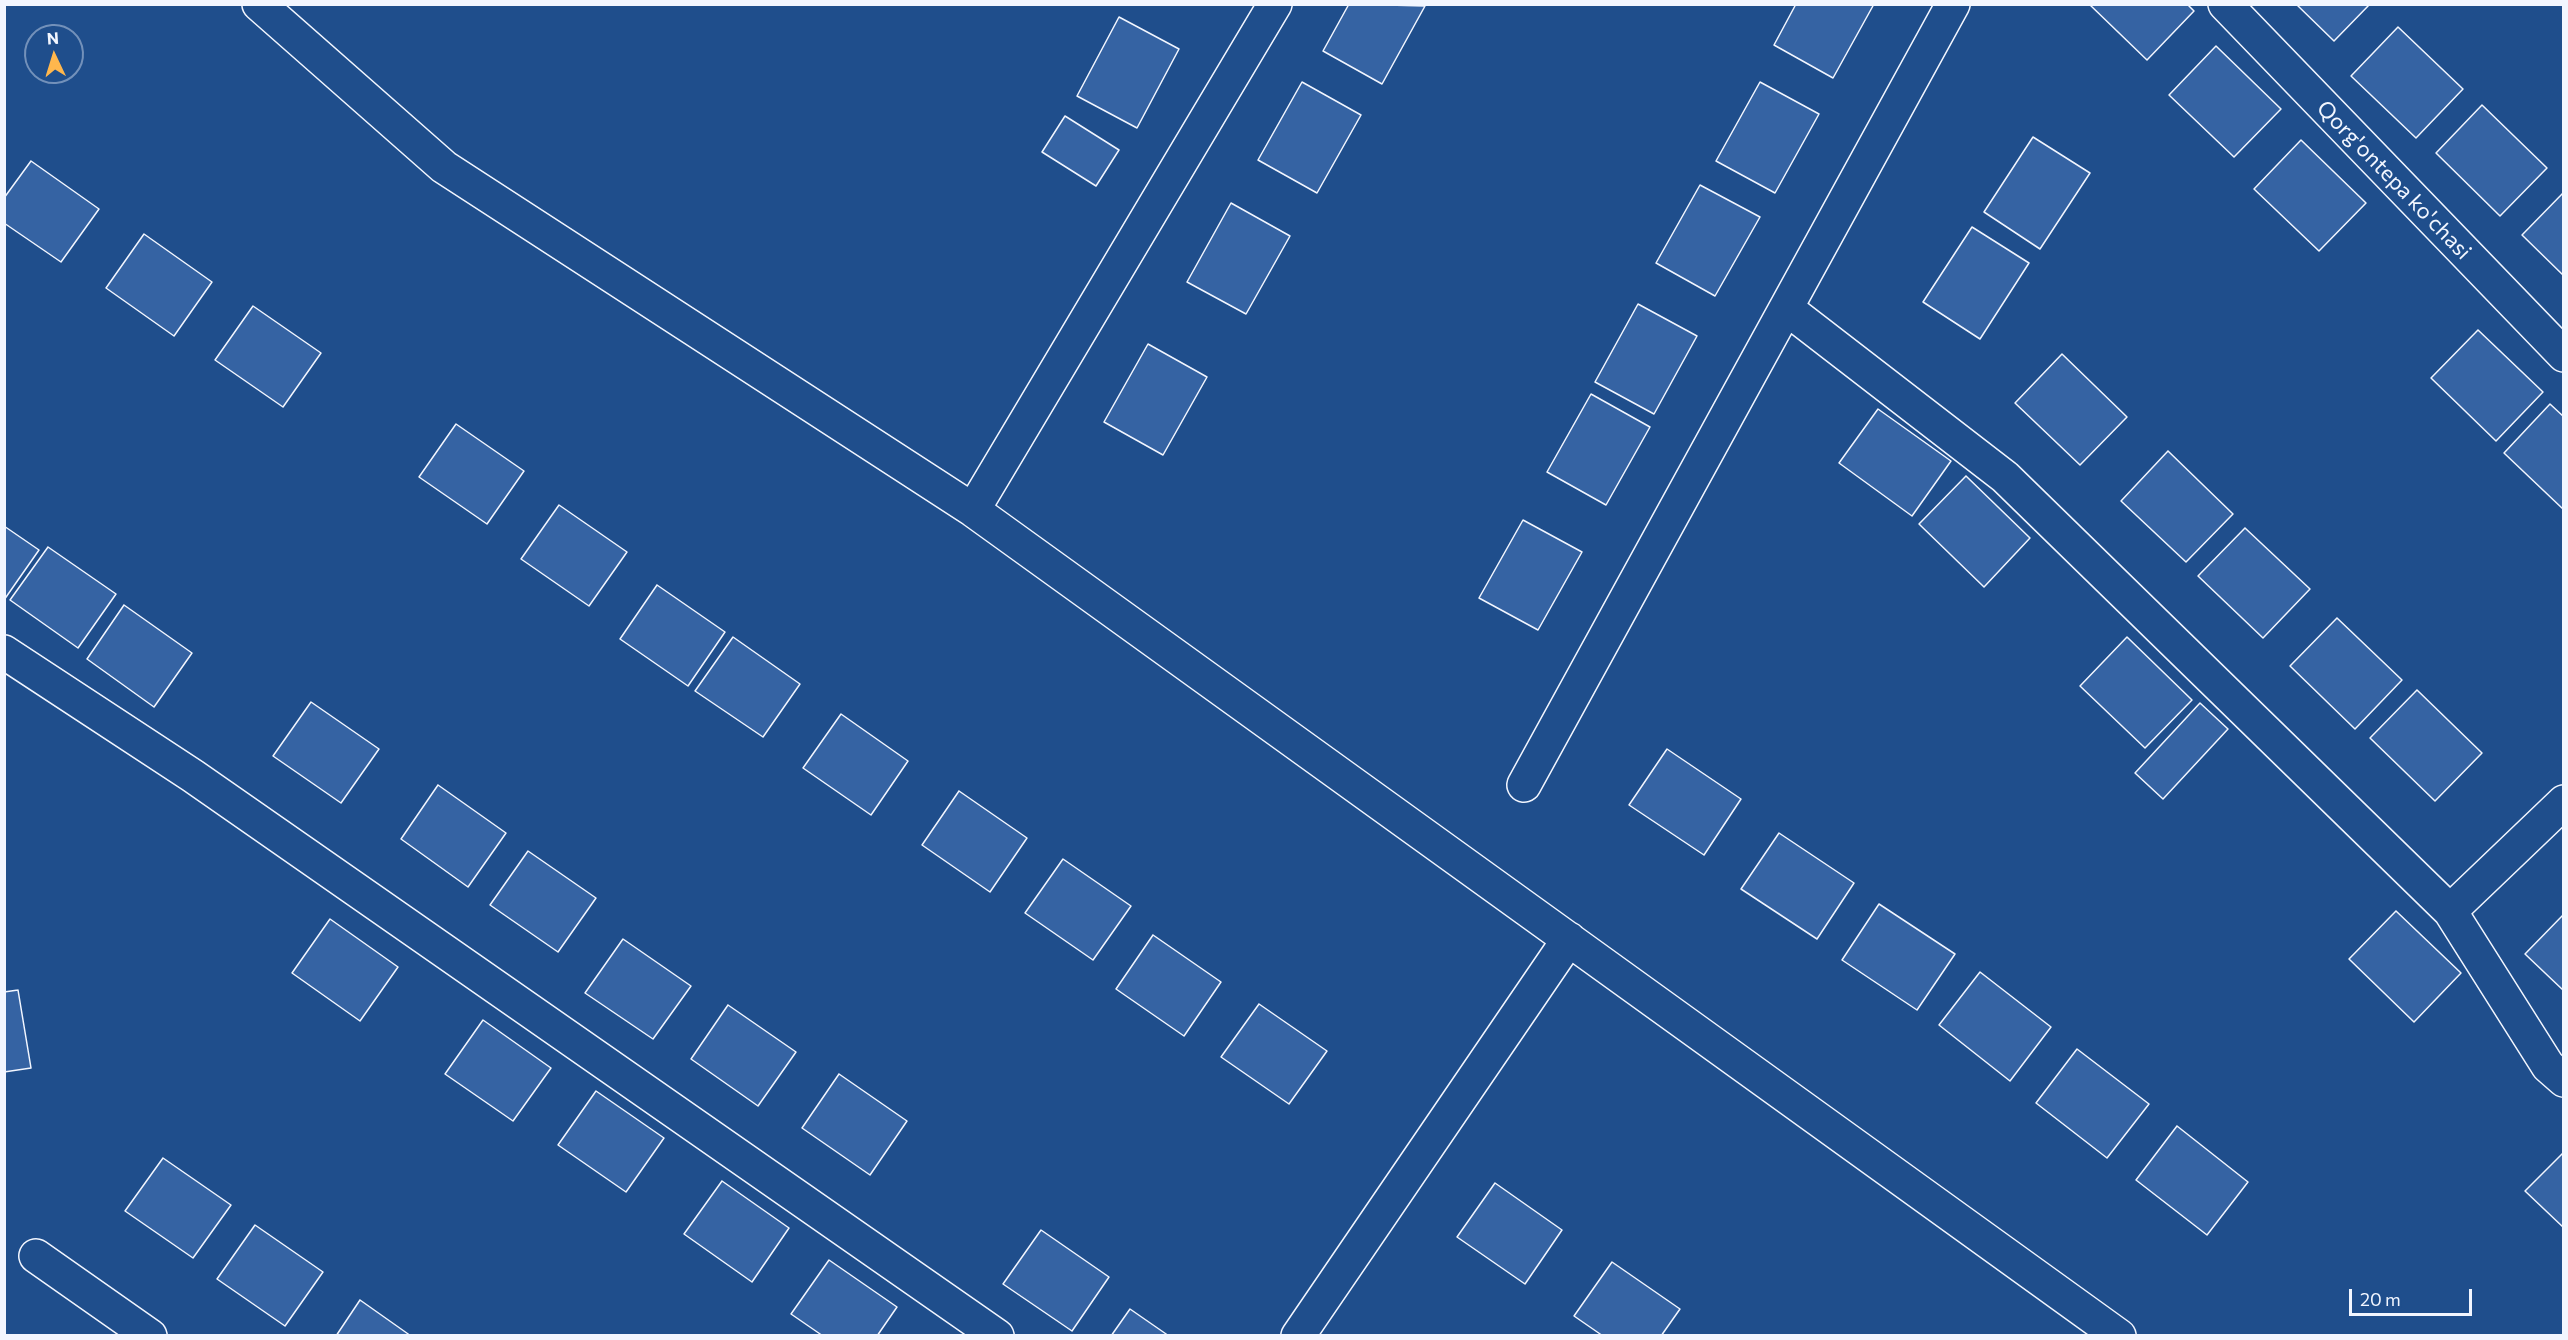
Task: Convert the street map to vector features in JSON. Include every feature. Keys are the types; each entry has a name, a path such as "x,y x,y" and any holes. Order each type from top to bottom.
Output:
{"street":[{"path":"259,4 444,167 974,510 2119,1335"},
{"path":"974,510 1275,4"},
{"path":"1524,785 1953,4"},
{"name":"Qorg'ontepa ko'chasi","path":"2225,4 2564,355"},
{"path":"1786,308 2005,477 2451,911 2548,1066 2564,1080"},
{"path":"4,652 193,776 997,1335"},
{"path":"2451,911 2564,802"},
{"path":"1298,1335 1569,939"},
{"path":"36,1256 150,1335"}],"building":[{"path":"1349,4 1425,6 1382,84 1323,51"},
{"path":"1796,4 1874,4 1833,78 1774,45"},
{"path":"2089,4 2187,4 2194,11 2147,60"},
{"path":"2296,4 2370,4 2334,41"},
{"path":"1119,17 1179,49 1137,128 1077,96"},
{"path":"2398,27 2463,89 2416,138 2351,76"},
{"path":"2216,46 2281,109 2234,157 2169,95"},
{"path":"1302,82 1361,115 1317,193 1258,160"},
{"path":"1760,82 1819,114 1775,193 1716,161"},
{"path":"2482,105 2547,168 2500,216 2436,153"},
{"path":"1065,116 1119,150 1096,186 1042,152"},
{"path":"2033,137 2090,173 2040,249 1984,212"},
{"path":"2301,140 2366,203 2319,251 2254,189"},
{"path":"31,161 99,209 61,262 4,223 4,198"},
{"path":"1700,185 1760,217 1715,296 1656,263"},
{"path":"2564,192 2564,276 2522,235"},
{"path":"1231,203 1290,236 1246,314 1187,282"},
{"path":"1972,227 2029,263 1980,339 1923,302"},
{"path":"144,234 212,282 174,336 106,288"},
{"path":"1638,304 1697,336 1654,414 1595,382"},
{"path":"253,306 321,353 283,407 215,360"},
{"path":"2478,330 2543,392 2496,441 2431,378"},
{"path":"1148,344 1207,377 1163,455 1104,422"},
{"path":"2062,354 2127,417 2080,465 2015,403"},
{"path":"1591,394 1650,427 1606,505 1547,472"},
{"path":"2550,404 2564,417 2564,510 2504,453"},
{"path":"1878,409 1951,461 1912,516 1839,463"},
{"path":"456,424 524,471 487,524 419,477"},
{"path":"2168,451 2233,514 2186,562 2121,501"},
{"path":"1966,476 2030,538 1984,587 1919,524"},
{"path":"559,505 627,552 589,606 521,559"},
{"path":"1523,520 1582,552 1538,630 1479,598"},
{"path":"4,526 39,550 4,600"},
{"path":"2245,528 2310,589 2263,638 2198,576"},
{"path":"48,547 116,594 78,648 10,600"},
{"path":"657,585 725,632 688,686 620,639"},
{"path":"124,605 192,653 154,707 87,659"},
{"path":"2337,618 2402,680 2355,729 2290,666"},
{"path":"733,637 800,684 763,737 695,691"},
{"path":"2127,637 2192,700 2145,748 2080,686"},
{"path":"2417,690 2482,753 2435,801 2370,738"},
{"path":"311,702 379,749 341,803 273,756"},
{"path":"2200,703 2228,729 2163,799 2135,773"},
{"path":"841,714 908,761 871,815 803,768"},
{"path":"1667,749 1741,799 1704,855 1629,805"},
{"path":"438,785 506,833 468,887 401,839"},
{"path":"959,791 1027,838 990,892 922,845"},
{"path":"1779,833 1854,883 1817,939 1741,889"},
{"path":"528,851 596,898 558,952 490,905"},
{"path":"1063,859 1131,906 1093,960 1025,913"},
{"path":"1879,904 1955,954 1917,1010 1842,960"},
{"path":"2396,911 2461,973 2414,1022 2349,959"},
{"path":"2564,914 2564,991 2525,954"},
{"path":"330,919 398,967 360,1021 292,973"},
{"path":"1153,935 1221,982 1184,1036 1116,989"},
{"path":"623,939 691,986 653,1039 585,993"},
{"path":"1980,972 2051,1027 2010,1081 1939,1025"},
{"path":"18,990 31,1068 4,1072 4,992"},
{"path":"1259,1004 1327,1051 1289,1104 1221,1057"},
{"path":"728,1005 796,1052 758,1106 691,1059"},
{"path":"483,1020 551,1068 513,1121 445,1074"},
{"path":"2077,1049 2149,1104 2107,1158 2036,1103"},
{"path":"839,1074 907,1121 870,1175 802,1128"},
{"path":"596,1091 664,1138 626,1192 558,1145"},
{"path":"2177,1126 2248,1182 2207,1235 2136,1180"},
{"path":"2564,1152 2564,1228 2525,1191"},
{"path":"163,1158 231,1205 193,1258 125,1211"},
{"path":"722,1181 789,1228 752,1282 684,1234"},
{"path":"1495,1183 1562,1230 1525,1284 1457,1237"},
{"path":"255,1225 323,1272 285,1326 217,1279"},
{"path":"1041,1230 1109,1277 1072,1331 1003,1284"},
{"path":"829,1260 897,1307 877,1336 823,1336 791,1314"},
{"path":"1612,1262 1680,1309 1661,1336 1603,1336 1574,1316"},
{"path":"360,1300 411,1336 336,1336"},
{"path":"1130,1309 1169,1336 1111,1336"}]}
